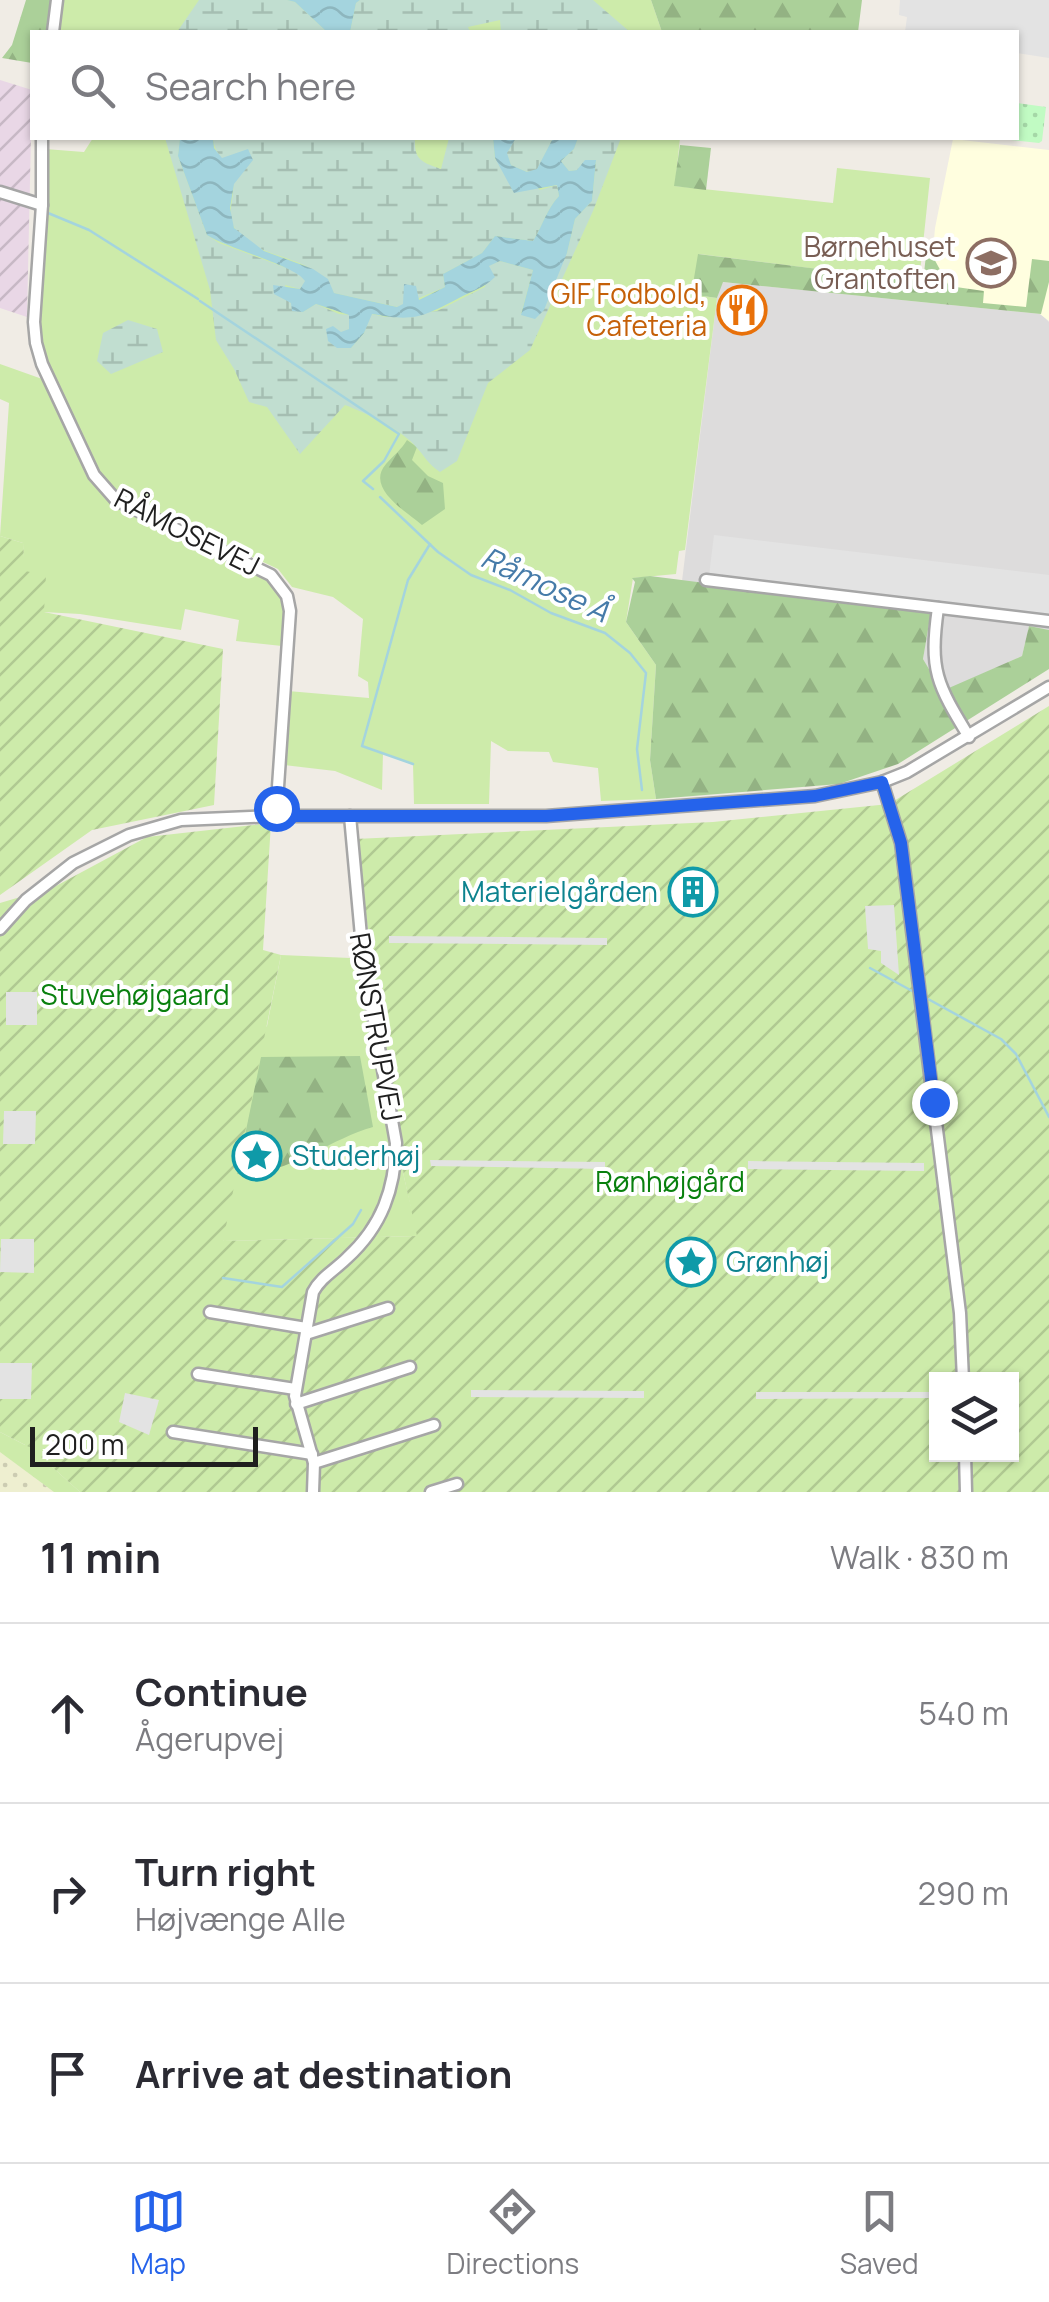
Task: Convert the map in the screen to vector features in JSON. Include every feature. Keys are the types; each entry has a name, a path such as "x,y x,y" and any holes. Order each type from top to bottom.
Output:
{"street":[{"path":"54,30 58,0"},
{"name":"RÅMOSEVEJ","path":"42,140 36,343 42,364 94,474 116,500 270,574 287,596 290,612 276,816"},
{"path":"0,192 42,205"},
{"path":"706,580 1049,621"},
{"path":"938,608 933,642 936,678 969,737"},
{"path":"0,929 44,884 72,863 116,840 181,820 546,816 815,796 882,782 932,760 1049,687"},
{"path":"882,782 901,843 958,1300 962,1372"},
{"name":"RØNSTRUPVEJ","path":"313,1492 313,1459 296,1404 306,1331 319,1281 372,1232 390,1197 395,1172 396,1143 358,917 350,816"},
{"path":"210,1312 306,1331 388,1308"},
{"path":"296,1404 410,1366"},
{"path":"198,1374 296,1389"},
{"path":"172,1432 313,1459 434,1426"},
{"path":"965,1462 966,1492"},
{"path":"431,1492 456,1484"}],"shaded area":[{"path":"900,0 1049,0 1049,58 1019,53 1019,30 905,30 907,17 899,15"},
{"path":"0,80 30,89 31,140 27,317 0,308"},
{"name":"Børnehuset Grantoften","path":"953,140 1049,150 1049,321 1036,311 929,298 935,228"},
{"path":"722,282 1041,314 1049,322 1049,630 1029,627 1022,656 942,692 923,659 930,612 682,581"},
{"path":"714,535 1049,575 1049,616 709,576"},
{"path":"894,905 899,975 881,963 881,951 868,949 865,906"},
{"path":"389,936 607,938 607,945 389,943"},
{"path":"6,992 37,992 37,1025 6,1025"},
{"path":"4,1111 36,1111 35,1144 3,1144"},
{"path":"430,1160 605,1162 605,1169 431,1166"},
{"path":"748,1161 924,1163 924,1171 748,1169"},
{"path":"1,1239 34,1239 34,1273 0,1272"},
{"path":"0,1363 32,1363 31,1399 0,1399"},
{"path":"471,1390 644,1391 644,1398 471,1397"},
{"path":"756,1392 929,1392 929,1398 756,1399"},
{"path":"125,1393 159,1400 149,1435 119,1422"},
{"path":"0,1451 54,1492 0,1492"}],"green space":[{"path":"26,0 54,0 50,30 30,30 30,63 2,58 12,45"},
{"path":"54,0 651,0 661,30 50,30"},
{"path":"199,0 287,0 295,2 325,30 178,30"},
{"path":"593,0 628,30 501,30 500,20 468,27 469,30 350,30 356,3"},
{"path":"651,0 862,0 858,30 661,30"},
{"path":"1019,103 1046,107 1039,143 1010,140 1019,140"},
{"path":"92,140 680,140 675,186 833,203 837,168 930,178 919,282 699,254 696,295 717,298 685,550 679,551 676,574 633,578 626,622 656,665 650,760 656,799 601,801 598,768 553,762 549,752 508,751 491,741 489,804 414,804 413,764 383,753 382,790 335,771 284,765 288,691 369,698 368,682 358,676 363,619 333,597 292,587 278,569 116,493 92,461 57,386 38,322 45,149 84,152"},
{"path":"166,140 180,140 178,156 207,235 300,273 306,281 300,289 285,285 291,303 303,312 316,304 349,315 349,329 341,333 351,348 364,333 371,314 386,317 437,311 485,287 488,266 500,261 533,270 521,314 567,253 575,219 592,201 596,161 569,171 561,161 577,140 620,140 593,211 530,350 488,383 457,461 440,472 403,435 345,405 300,454 267,407 249,402 216,340 210,290"},
{"path":"214,140 415,140 420,159 441,169 448,140 493,140 495,159 540,190 557,185 559,196 533,241 495,236 482,253 443,274 445,287 398,307 334,293 313,270 242,237 231,219 232,179"},
{"path":"515,140 552,140 537,170 527,172 511,165 506,152"},
{"path":"680,145 711,148 706,190 674,186"},
{"path":"927,246 949,286 984,291 983,303 1026,307 1032,259 1049,261 1049,282 1041,314 723,282 717,298 696,295 692,290 698,254 923,282"},
{"path":"128,320 157,329 163,352 111,374 97,361 103,333"},
{"path":"0,364 45,380 103,494 268,577 280,594 284,609 282,646 236,641 239,620 185,609 181,630 43,612 24,571 23,543 0,536 9,403 0,399"},
{"path":"407,440 417,447 412,460 428,476 443,483 445,509 422,525 390,498 381,482 386,464"},
{"path":"0,536 23,543 25,571 46,575 44,612 223,649 214,805 92,830 0,895"},
{"path":"650,576 931,612 923,659 942,691 1022,656 1029,626 1049,630 1049,669 898,764 839,784 656,799 650,760 656,665 626,622 635,582 632,578"},
{"path":"1049,706 1049,1492 80,1492 31,1448 0,1432 0,903 54,887 147,837 271,823 263,950 281,955 223,1241 417,1236 404,1177 355,839 713,822 889,804"},
{"path":"281,955 373,959 404,1177 418,1236 224,1241 80,1204 267,1026","holes":["360,1056 348,1134 293,1160"]},
{"path":"360,1056 373,1127 272,1170 237,1174 261,1057"},
{"path":"44,1425 50,1465 80,1492 54,1492 0,1452 0,1432 25,1445"}],"water":[{"path":"287,0 360,0 350,30 325,30 295,2"},
{"path":"180,140 213,140 222,158 248,149 253,160 234,184 230,208 234,228 264,251 313,269 328,279 334,293 397,307 403,304 404,284 416,286 419,300 445,287 443,274 482,253 495,236 533,241 559,196 557,185 514,193 495,158 493,140 515,140 507,153 511,165 527,172 537,169 552,140 577,140 561,161 569,171 577,170 585,160 596,160 592,201 575,219 567,253 544,310 535,319 521,315 533,270 500,261 489,266 495,277 482,287 418,316 372,314 364,333 351,348 337,348 328,341 326,329 349,329 349,315 316,304 303,312 292,311 291,303 274,294 273,285 300,289 305,281 299,275 207,235 178,156"}],"waterway":[{"name":"Råmose Å","path":"48,213 89,230 198,299"},
{"name":"Råmose Å","path":"200,301 399,434 384,461 363,481 373,489"},
{"name":"Råmose Å","path":"380,497 438,552 471,575 510,590 551,613 605,633 630,653 646,673 637,749 642,790"},
{"path":"413,764 362,746 408,580 430,544"},
{"name":"Råmose Å","path":"870,968 914,992"},
{"name":"Råmose Å","path":"928,999 1001,1039 1016,1054 1049,1117"},
{"path":"223,1278 282,1287 353,1224 361,1210"}],"place":[{"name":"Børnehuset Grantoften","path":"991,263"},
{"name":"GIF Fodbold, Cafeteria","path":"742,310"},
{"name":"Materielgården","path":"693,892"},
{"name":"Studerhøj","path":"257,1156"},
{"name":"Grønhøj","path":"691,1262"}],"route":[{"path":"276,808 276,816 546,816 815,796 882,782 901,843 934,1102"}],"park label":[{"name":"Stuvehøjgaard","path":"135,995"},
{"name":"Rønhøjgård","path":"670,1182"}]}
